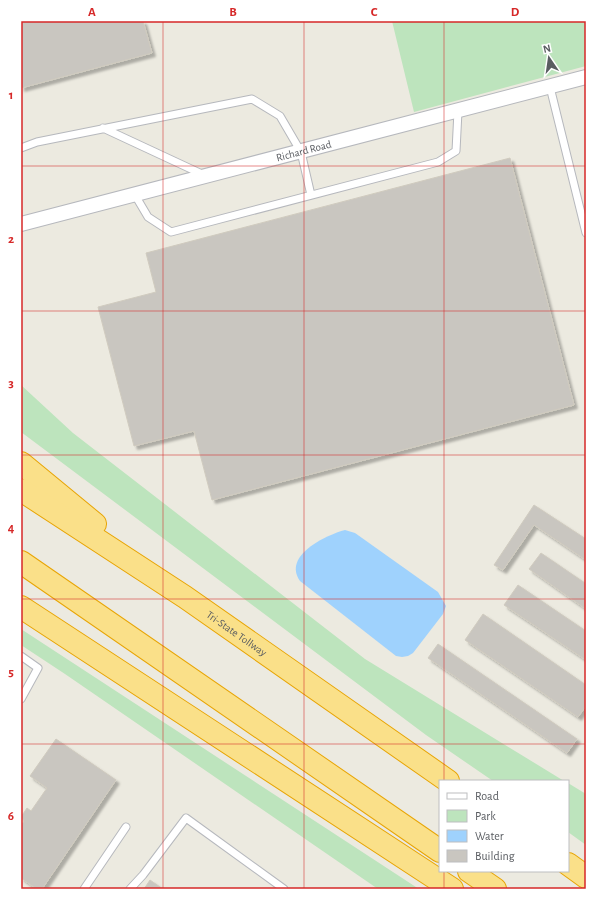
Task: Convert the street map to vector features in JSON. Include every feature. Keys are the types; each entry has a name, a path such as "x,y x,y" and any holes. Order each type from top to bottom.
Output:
{"highway":[{"path":"21,463 184,597"},
{"name":"Tri-State Tollway","path":"21,490 184,597 447,780"},
{"path":"21,562 439,850"},
{"path":"21,607 452,889"},
{"path":"569,865 586,877"},
{"path":"470,872 495,889"}],"street":[{"name":"Richard Road","path":"21,224 586,77"}],"lane":[{"path":"550,87 586,233"},
{"path":"21,148 37,142 252,98 280,116 301,152 311,196"},
{"path":"135,195 148,217 171,232 311,196 438,162 456,151 458,111"},
{"path":"103,128 206,176"},
{"path":"21,656 38,668 21,700"},
{"path":"130,889 143,875 186,818 284,889"},
{"path":"84,889 126,827"}],"green space":[{"path":"392,21 586,21 586,66 414,112"},
{"path":"21,385 73,433 365,659 562,780 492,780 426,735 21,432"},
{"path":"21,629 419,889 378,889 21,645"},
{"path":"569,784 586,794 586,845 569,833"}],"water":[{"path":"345,530 355,533 438,592 446,606 443,614 413,653 408,656 396,656 300,581 296,572 297,563 301,555 318,542"}],"building":[{"path":"21,21 143,21 152,53 21,88"},
{"path":"510,158 574,405 212,500 194,431 134,446 98,307 156,292 146,253"},
{"path":"534,505 586,539 586,560 534,525 503,570 494,565"},
{"path":"541,553 585,583 586,609 529,569"},
{"path":"518,585 586,631 586,660 504,605"},
{"path":"483,614 586,685 586,706 578,717 465,640"},
{"path":"438,644 577,739 567,753 428,658"},
{"path":"56,739 116,780 42,889 37,889 21,878 21,826 24,821 21,817 27,808 31,811 47,788 30,776"},
{"path":"150,880 163,889 144,889"}]}
